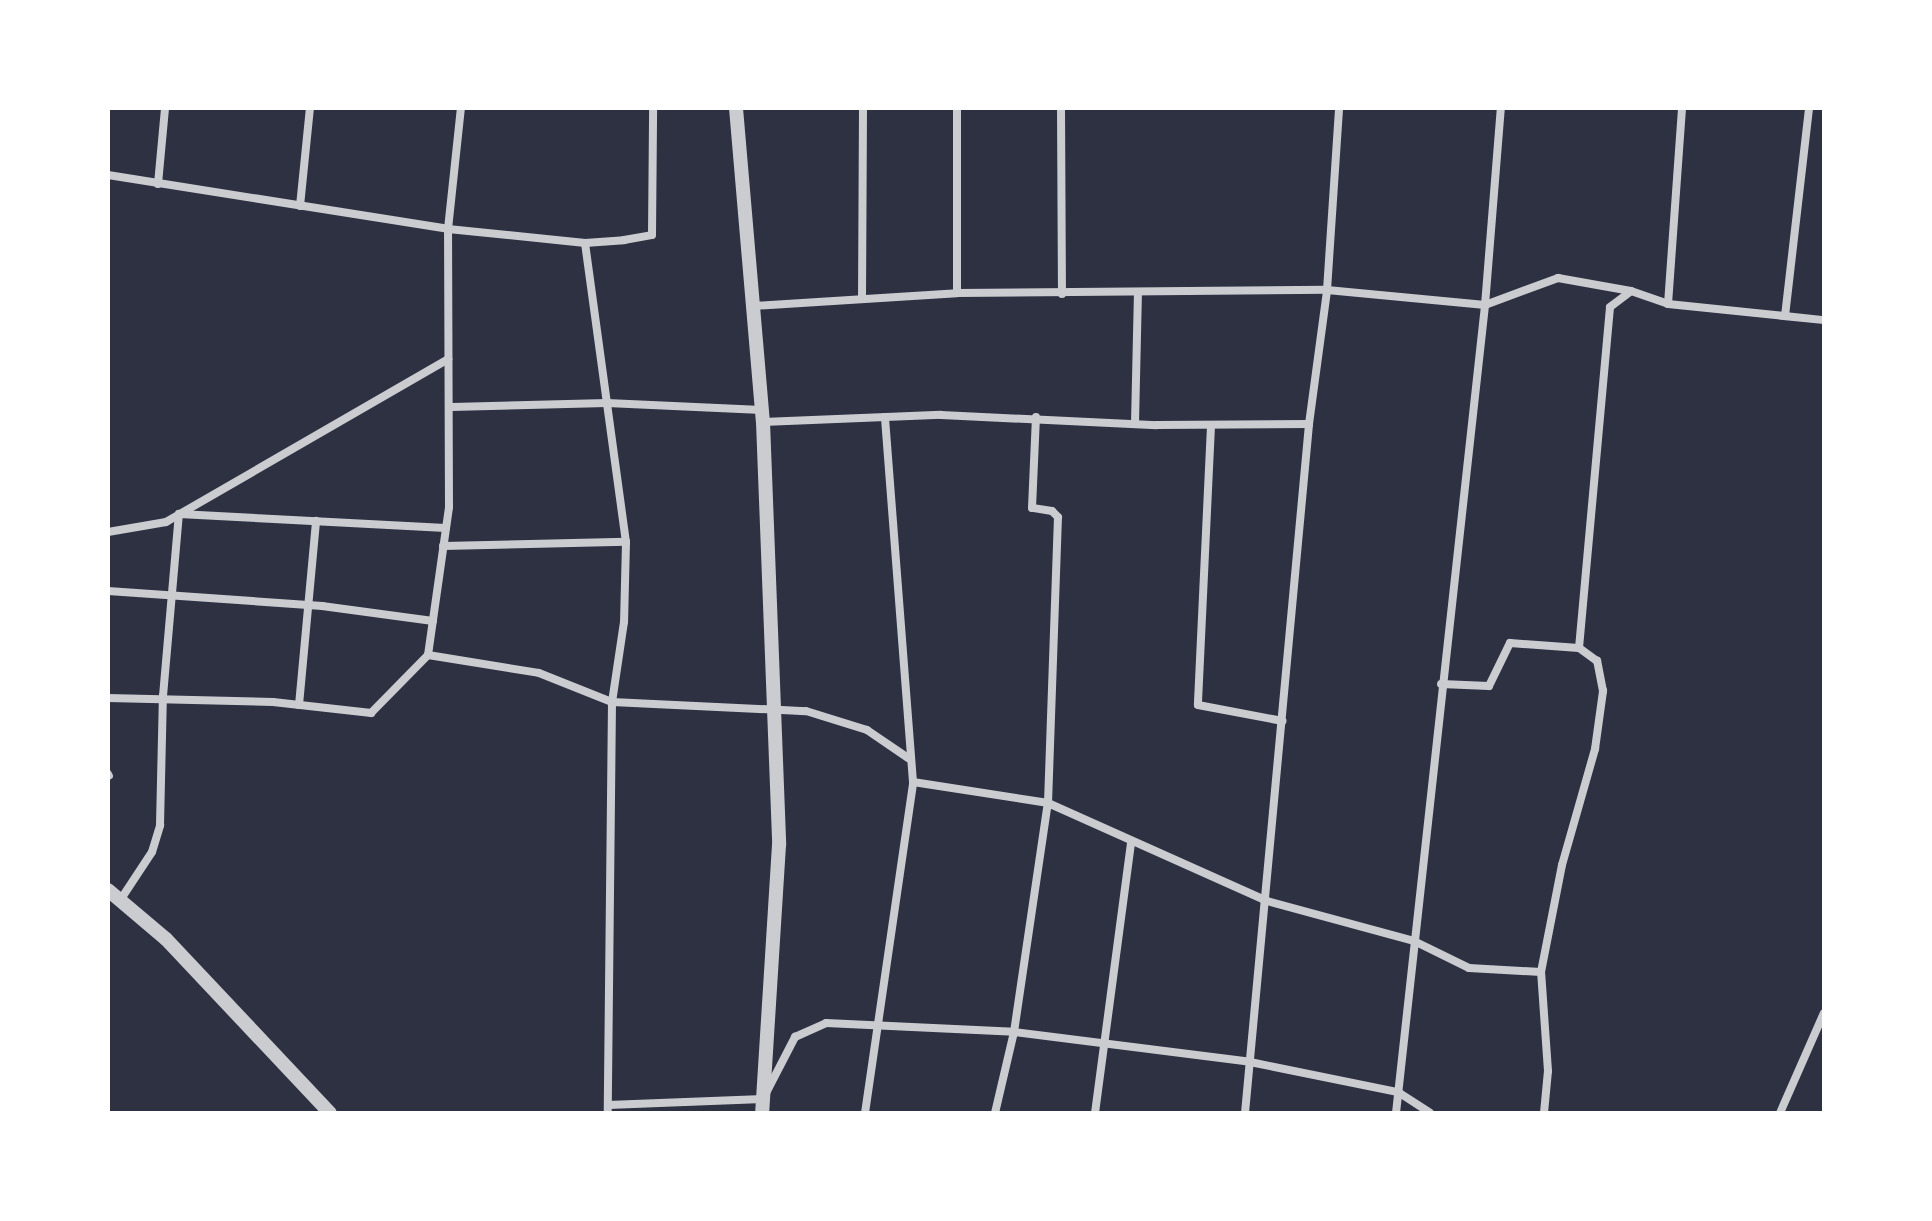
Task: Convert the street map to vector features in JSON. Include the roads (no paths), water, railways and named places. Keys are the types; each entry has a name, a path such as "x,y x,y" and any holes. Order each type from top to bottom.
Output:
{"street":[{"path":"158,184 165,108"},
{"path":"300,206 310,108"},
{"path":"108,698 163,696 371,713 428,655 446,528 452,407 448,359 448,229 461,108"},
{"path":"108,175 448,229 585,243 652,235 653,108"},
{"path":"736,108 762,416 770,712 779,845 763,1106"},
{"path":"862,299 863,108"},
{"path":"957,108 957,293"},
{"path":"1061,108 1062,294"},
{"path":"1245,1113 1309,424 1327,290 1339,108"},
{"path":"1396,1113 1485,305 1501,108"},
{"path":"1668,304 1682,108"},
{"path":"1785,316 1809,108"},
{"path":"585,243 626,542 624,622 612,702 608,1109 763,1106"},
{"path":"753,306 957,293 1327,290 1485,305 1558,278 1631,291 1668,304 1824,320"},
{"path":"1579,648 1610,307 1631,291"},
{"path":"1135,423 1138,293"},
{"path":"108,532 166,522 448,359"},
{"path":"452,407 607,403 762,416 1036,417 1211,426 1309,424"},
{"path":"865,1113 913,782 908,758 885,417"},
{"path":"995,1113 1014,1032 1048,803 1058,517 1052,511 1032,508 1036,417"},
{"path":"1211,426 1198,705 1283,721"},
{"path":"179,514 446,528"},
{"path":"121,899 152,852 160,825 163,696 179,514"},
{"path":"299,705 316,521"},
{"path":"443,546 626,542"},
{"path":"108,591 308,605 433,621"},
{"path":"1441,684 1489,686 1510,643 1579,648 1597,661 1603,691 1595,749 1562,865 1541,972 1548,1071 1544,1113"},
{"path":"428,655 539,673 612,702 770,712 806,711 867,730 908,758"},
{"path":"913,782 1048,803 1267,901 1414,941 1469,968 1541,972"},
{"path":"1095,1113 1101,1046 1131,842"},
{"path":"108,890 121,899 330,1113"},
{"path":"1780,1113 1824,1013"},
{"path":"763,1106 795,1037 826,1023 1014,1032 1101,1046 1250,1062 1398,1092 1430,1113"}]}
